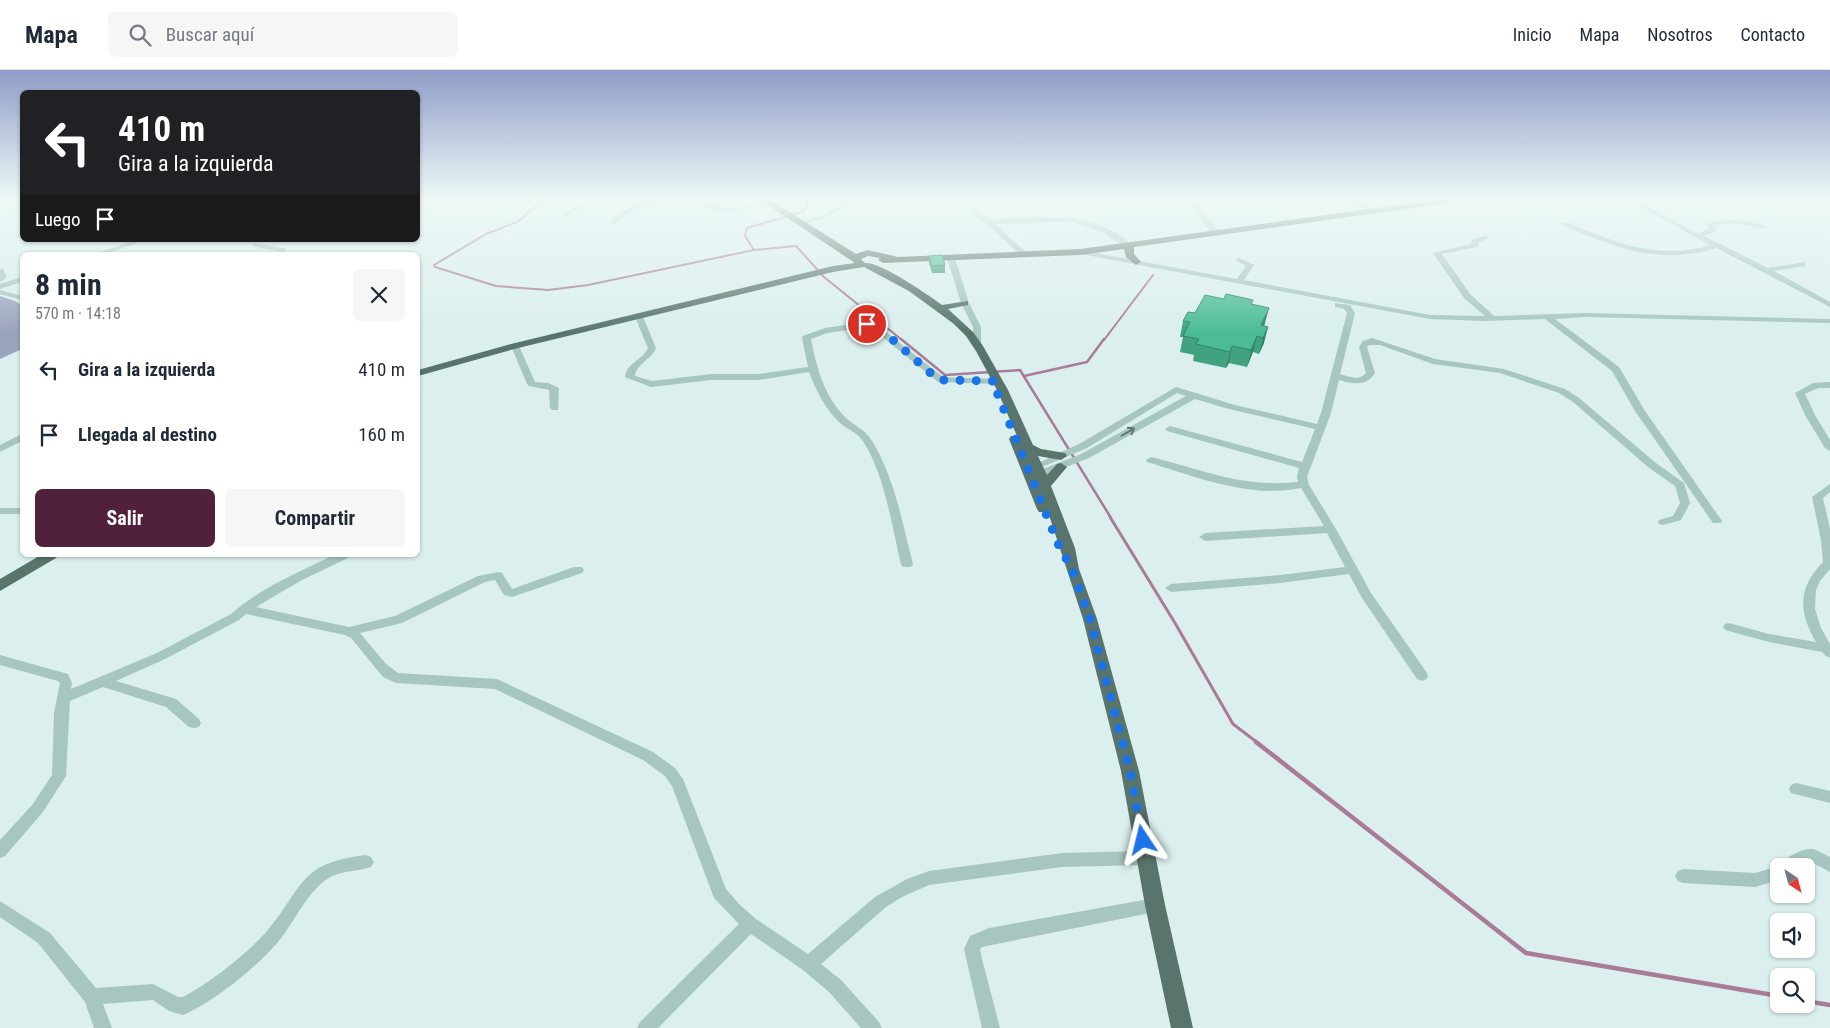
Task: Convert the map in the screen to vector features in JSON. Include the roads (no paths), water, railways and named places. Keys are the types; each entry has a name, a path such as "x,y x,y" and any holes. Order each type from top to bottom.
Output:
{"main road":[{"path":"834,244 860,262 894,277 940,308 978,344 993,377 1002,390 1028,447 1059,546 1072,569 1090,619 1130,771 1155,905 1182,1028"},
{"path":"841,244 872,253 882,260 894,277"},
{"path":"420,372 515,346 860,262 1080,252 1146,244"},
{"path":"1129,246 1129,255 1136,262"},
{"path":"860,262 861,255 872,253"},
{"path":"940,308 966,302"},
{"path":"993,377 996,390 1036,475"},
{"path":"1028,447 1063,461"},
{"path":"1036,475 1063,461"},
{"path":"0,586 48,557"}],"street":[{"path":"106,252 132,244"},
{"path":"259,244 256,245 283,250"},
{"path":"1013,244 1024,254"},
{"path":"1125,244 1129,246"},
{"path":"1474,244 1469,248 1437,253 1467,296 1491,318"},
{"path":"1619,244 1650,253 1675,255 1718,245"},
{"path":"1715,244 1769,270 1830,305"},
{"path":"124,252 129,245"},
{"path":"1080,252 1240,280 1419,316 1452,319 1546,316 1656,316 1830,321"},
{"path":"951,258 977,328 978,344"},
{"path":"1239,260 1250,265 1240,280"},
{"path":"1769,270 1802,264"},
{"path":"0,271 3,277 0,280"},
{"path":"0,287 20,281"},
{"path":"1274,287 1295,297 1338,305 1350,310 1336,376 1321,428 1302,477 1304,486 1331,529 1366,595 1422,676"},
{"path":"0,292 20,297"},
{"path":"1546,316 1616,369 1640,411 1717,521"},
{"path":"639,317 652,348 648,358 636,364 630,372 630,377 638,381 651,384 711,377 759,377 812,370"},
{"path":"907,564 882,470 865,437 849,427 823,397 812,370 806,338 825,331 872,324 941,380 993,377"},
{"path":"1336,376 1362,381 1368,378 1371,373 1363,347 1366,343 1372,341 1406,350 1433,362 1501,371 1562,391 1576,400 1652,465 1680,485 1685,503 1677,518 1663,522"},
{"path":"515,346 532,384 554,388 555,408"},
{"path":"1830,385 1816,385 1800,394 1830,448"},
{"path":"1036,475 1192,396 1321,428"},
{"path":"1170,430 1305,466"},
{"path":"0,449 20,438"},
{"path":"1151,460 1221,481 1269,488 1304,486"},
{"path":"1828,650 1810,618 1811,590 1819,574 1829,563 1827,540 1817,497 1830,487"},
{"path":"0,511 20,511"},
{"path":"1205,537 1331,529"},
{"path":"64,698 161,656 235,617 244,609 298,577 340,557"},
{"path":"349,631 398,620 482,579 493,576 498,576 508,592 512,593 578,570"},
{"path":"1171,588 1280,579 1352,570"},
{"path":"244,609 349,631 355,635 388,674 396,678 445,679 497,684 648,756 670,772 678,783 720,893 734,910 750,924 809,964 836,986 872,1028"},
{"path":"1729,627 1769,638 1828,650"},
{"path":"0,660 62,677 66,684 61,713 59,776 38,808 0,851"},
{"path":"104,682 171,703 194,723"},
{"path":"1796,788 1830,797"},
{"path":"1801,858 1805,855 1813,855 1830,865"},
{"path":"809,964 859,920 900,888 916,881 1062,860 1146,858"},
{"path":"92,997 153,992 170,1002 182,1006 193,1002 210,991 272,937 307,888 321,874 338,866 366,862"},
{"path":"1683,876 1755,880 1770,876"},
{"path":"991,1028 972,949 976,941 989,936 1155,905"},
{"path":"0,908 44,938 92,997 103,1028"},
{"path":"646,1028 750,924"}],"waterway":[{"path":"470,244 434,265 435,267 496,286 548,290 588,285 754,250"},
{"path":"750,244 754,250"},
{"path":"754,250 796,246 824,277 902,340"},
{"path":"1104,340 1153,275"},
{"path":"901,339 945,375 1020,370 1111,518"},
{"path":"1024,376 1087,362 1104,339"},
{"path":"1110,517 1175,623 1233,724 1258,743"},
{"path":"1256,742 1526,953 1770,994"},
{"path":"1815,1002 1830,1005"}]}
